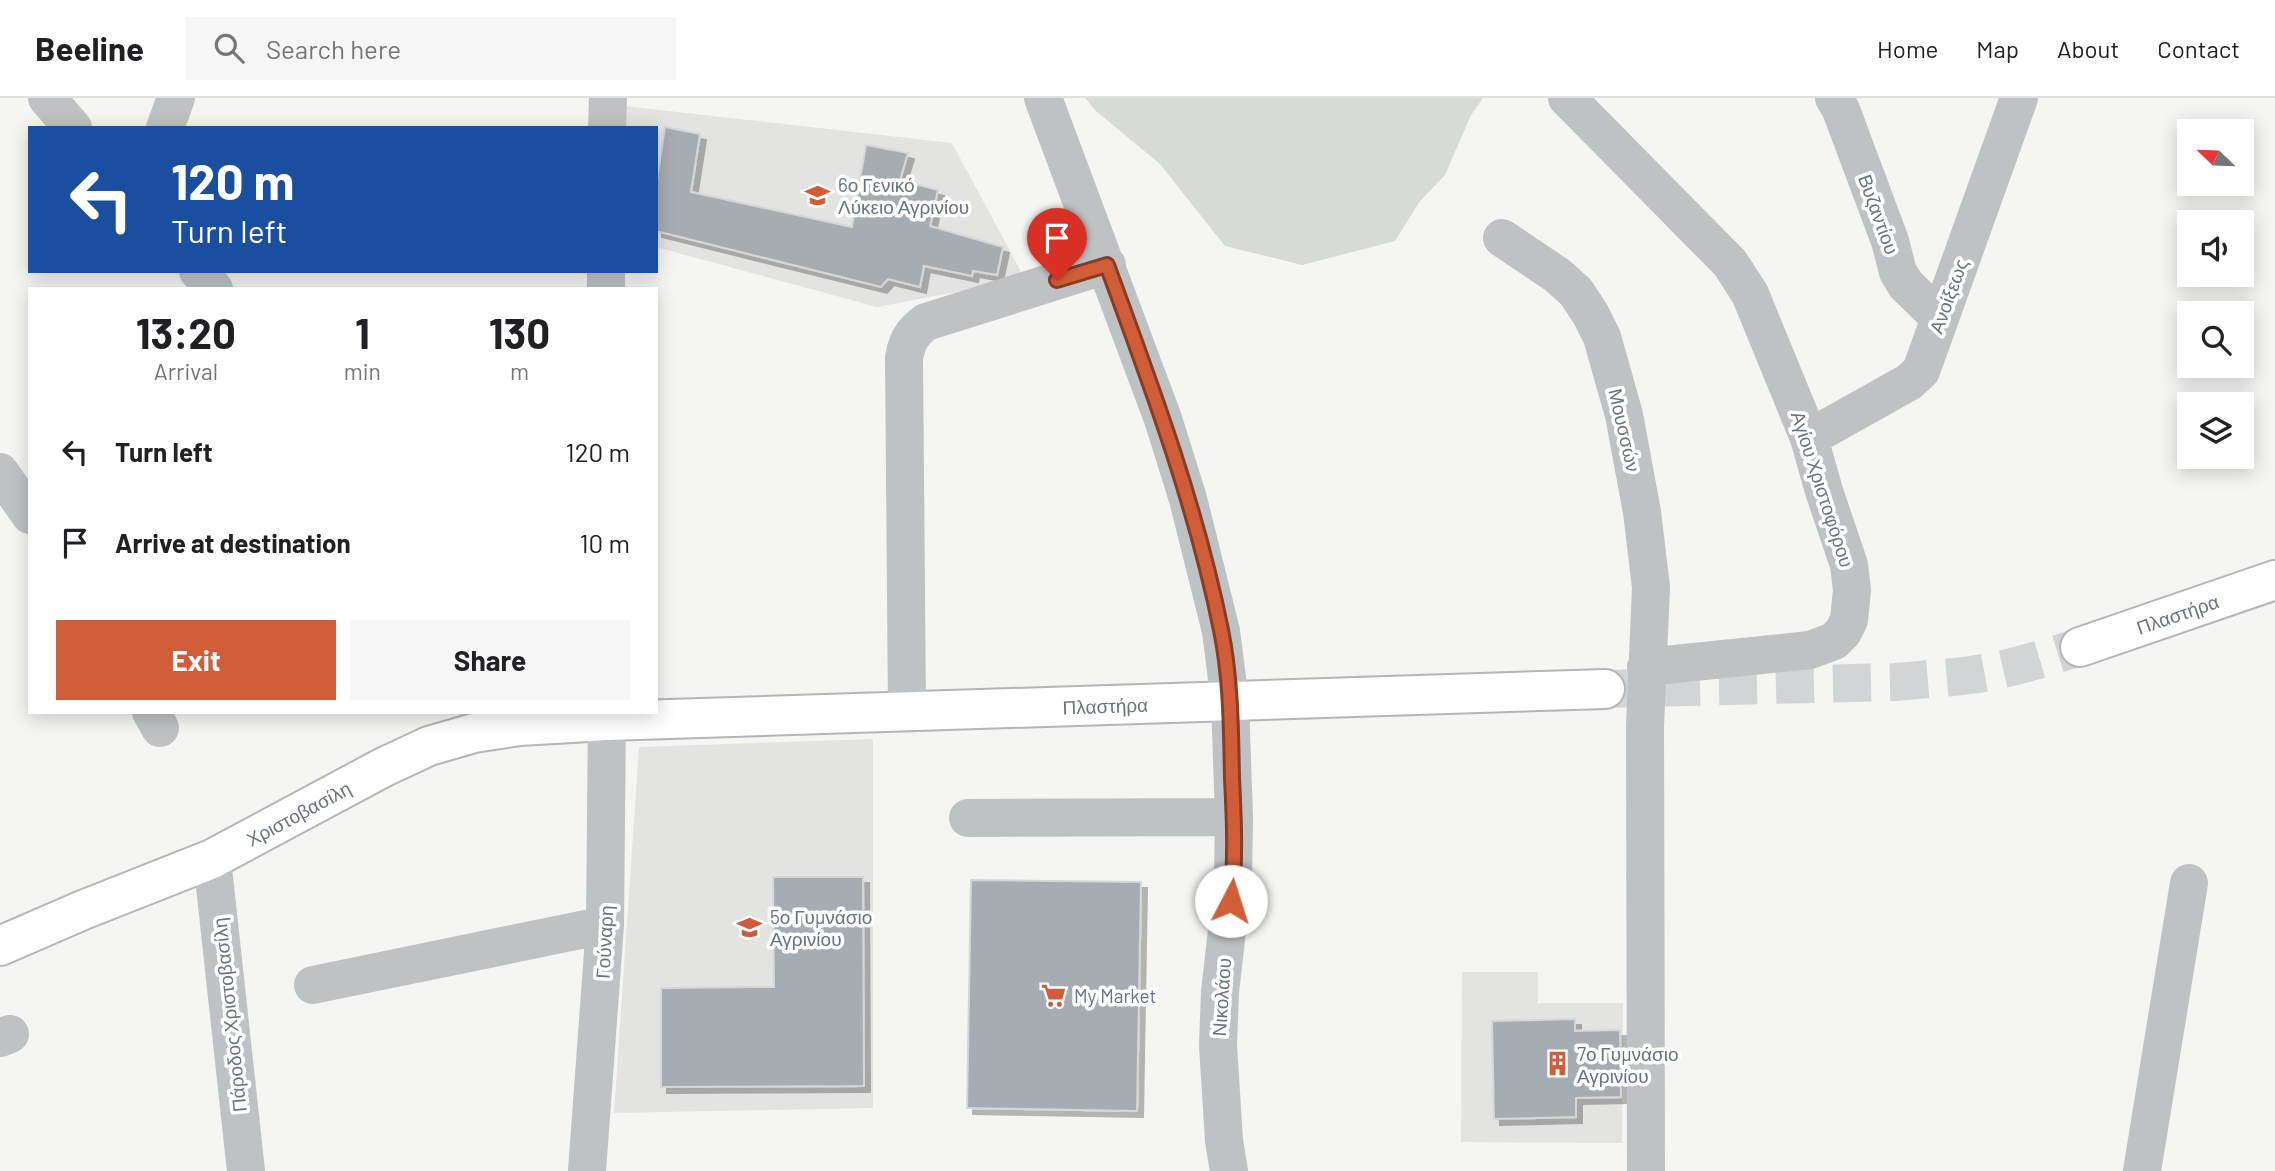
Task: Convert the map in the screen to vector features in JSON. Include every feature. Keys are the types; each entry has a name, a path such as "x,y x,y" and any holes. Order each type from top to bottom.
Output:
{"main road":[{"name":"Πλαστήρα","path":"2080,647 2275,580"},
{"name":"Πλαστήρα","path":"607,717 1230,702 1605,689"},
{"name":"Χριστοβασίλη","path":"0,946 212,859 384,767 429,746 474,733 607,717"}],"street":[{"path":"47,98 71,126"},
{"path":"166,126 176,98"},
{"path":"607,126 608,98"},
{"name":"Νικολάου","path":"1043,98 1163,419 1188,499 1222,631 1230,702 1234,817 1233,878 1220,992 1218,1045 1224,1141 1220,1170"},
{"name":"Αγίου Χριστοφόρου","path":"1567,98 1730,263 1750,294 1809,438 1849,565 1852,590 1849,620 1834,641 1810,650 1646,667"},
{"name":"Βυζαντίου","path":"1834,98 1841,110 1890,241 1898,272 1906,285 1940,318"},
{"name":"Ανοίξεως","path":"1809,438 1909,382 1920,371 2019,98"},
{"name":"Μουσσών","path":"1502,238 1557,275 1576,292 1602,337 1624,415 1647,546 1651,587 1646,667"},
{"path":"907,711 904,378 907,344 915,331 926,322 1107,265"},
{"path":"200,273 212,287"},
{"path":"0,472 28,512"},
{"path":"1646,667 1646,1171"},
{"name":"Γούναρη","path":"587,1171 605,925 607,717"},
{"path":"968,818 1234,817"},
{"name":"Πάροδος Χριστοβασίλη","path":"212,859 246,1171"},
{"path":"2142,1171 2189,883"},
{"path":"313,985 605,925"}],"shaded area":[{"path":"1085,98 1483,98 1471,115 1445,175 1420,201 1395,241 1302,265 1225,246 1160,164 1096,111"},
{"name":"6ο Γενικό Λύκειο Αγρινίου","path":"624,106 952,143 1025,279 877,307 658,248 658,126 625,126"},
{"name":"5ο Γυμνάσιο Αγρινίου","path":"873,739 873,1108 614,1113 639,747"},
{"path":"1462,972 1538,972 1538,1003 1623,1003 1622,1143 1461,1142"}],"building":[{"path":"665,127 700,134 691,192 852,227 866,145 908,153 900,180 938,190 930,226 1003,247 997,275 973,271 972,276 924,266 920,287 888,279 881,287 658,231 658,173"},
{"path":"773,877 863,877 864,1086 661,1087 661,988 774,987"},
{"name":"My Market","path":"971,880 1141,882 1137,1111 967,1108"},
{"name":"7ο Γυμνάσιο Αγρινίου","path":"1575,1019 1575,1031 1620,1030 1621,1097 1576,1098 1576,1117 1494,1119 1492,1021"}],"tunnel":[{"path":"1605,689 1896,682 1996,671 2080,647"}],"place":[{"name":"6ο Γενικό Λύκειο Αγρινίου","path":"818,195"},
{"name":"5ο Γυμνάσιο Αγρινίου","path":"750,927"},
{"name":"My Market","path":"1054,995"},
{"name":"7ο Γυμνάσιο Αγρινίου","path":"1557,1064"}],"route":[{"path":"1057,280 1107,265 1163,419 1188,499 1222,631 1230,702 1234,817 1231,901"}]}
